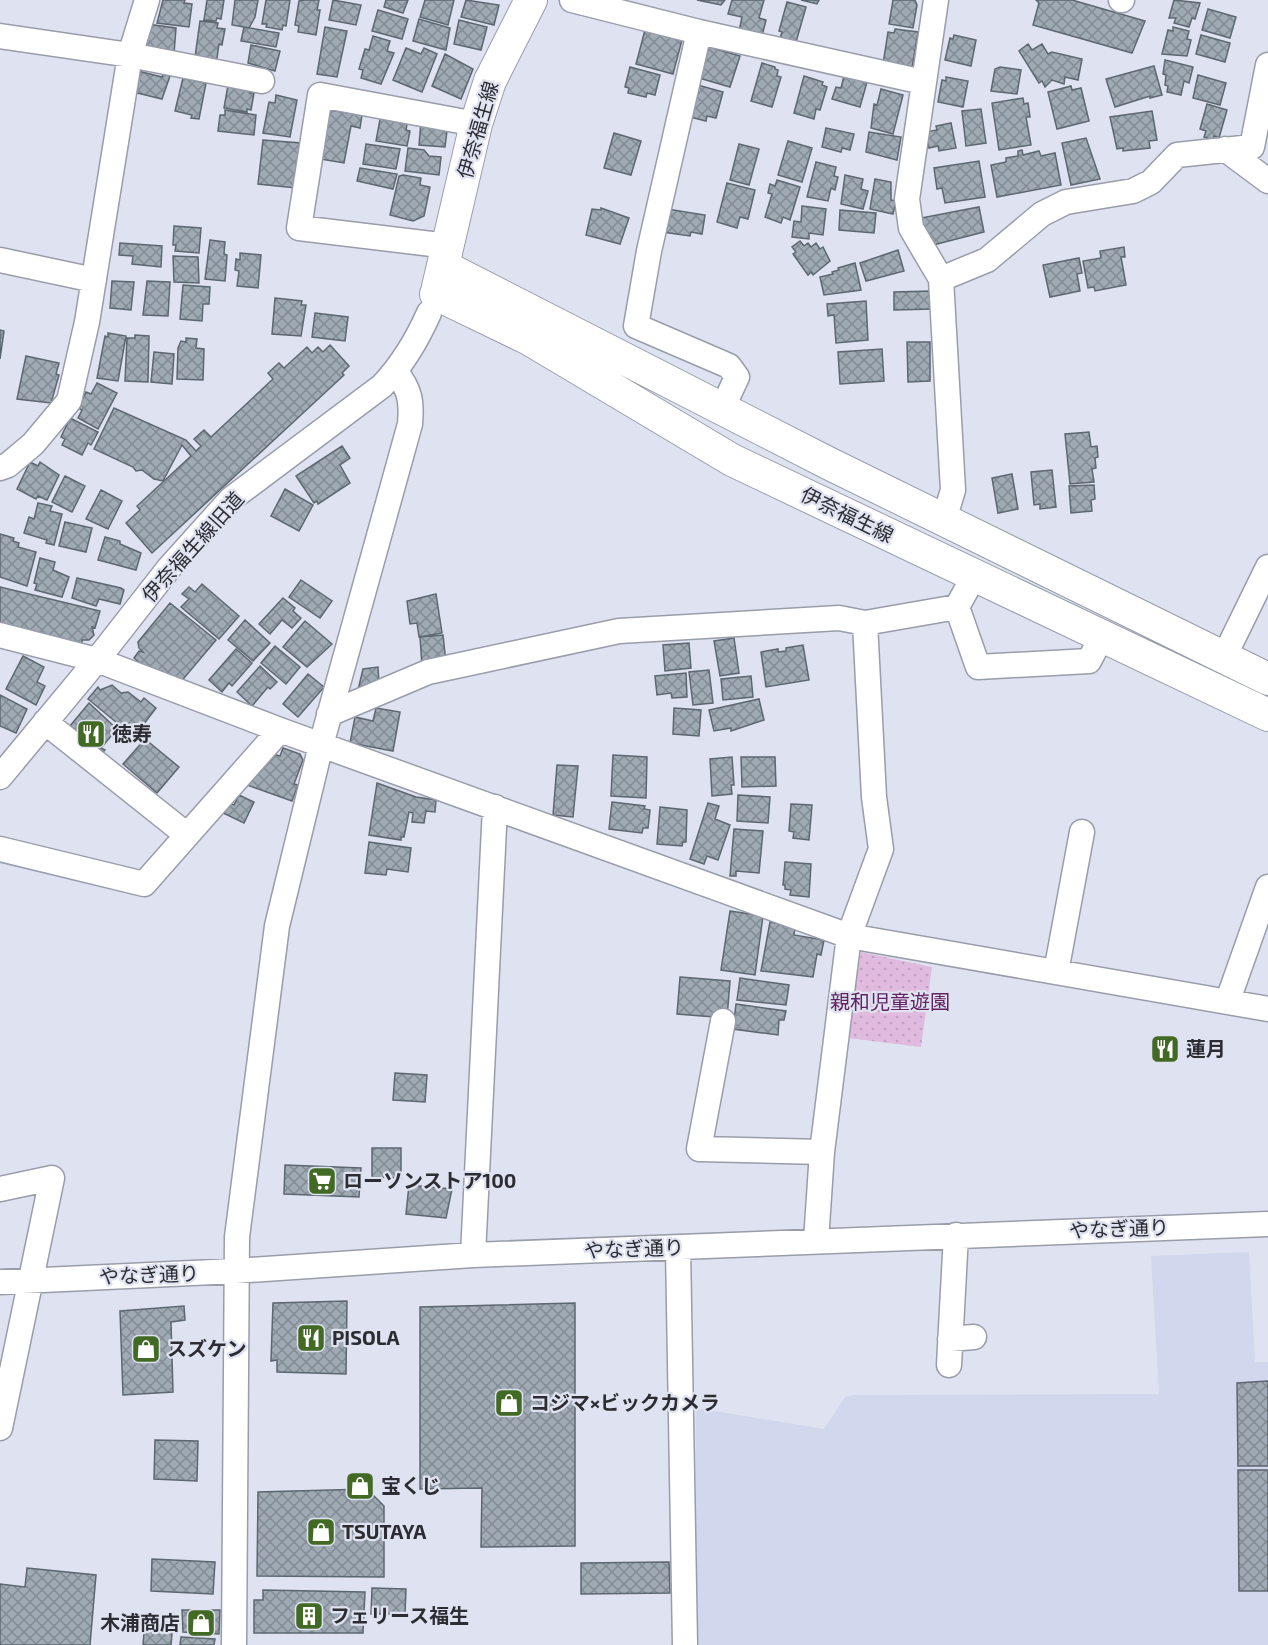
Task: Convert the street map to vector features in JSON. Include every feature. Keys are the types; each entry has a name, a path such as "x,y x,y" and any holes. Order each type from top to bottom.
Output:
{"main road":[{"name":"伊奈福生線","path":"439,280 476,124 490,81 531,0"},
{"name":"伊奈福生線","path":"439,280 722,409 1268,679"},
{"name":"伊奈福生線","path":"439,280 529,339 732,460 1268,716"}],"street":[{"path":"0,468 9,465 33,444 69,401 94,280 130,55 147,0"},
{"path":"572,0 699,32 922,82"},
{"path":"936,0 922,82 907,200 911,228 941,279 953,490 944,520"},
{"path":"699,32 649,251 636,326 729,366 737,377 722,409"},
{"path":"0,36 130,55 262,81"},
{"path":"941,279 987,260 1042,214 1066,202 1133,191 1151,182 1177,155 1252,147 1268,65"},
{"path":"439,280 299,228 320,95 476,124"},
{"path":"1225,150 1268,181"},
{"path":"0,260 94,280"},
{"name":"伊奈福生線旧道","path":"0,777 97,660 169,568 231,499 356,408 396,372 420,334 439,280"},
{"path":"234,1645 235,1271 254,1097 277,926 329,714 410,424 412,400 407,386 396,372"},
{"path":"1224,657 1268,567"},
{"path":"974,576 957,607 978,667 1089,661 1101,638"},
{"path":"329,714 428,672 620,631 839,618 865,623 957,607"},
{"path":"816,1241 822,1152 849,936 881,849 874,797 865,623"},
{"path":"0,635 97,660 280,730 849,936 1228,1000 1268,1009"},
{"path":"45,722 187,835"},
{"path":"0,849 144,884 280,730"},
{"path":"472,1255 495,807"},
{"path":"1056,972 1082,832"},
{"path":"1228,1000 1268,887"},
{"path":"723,1021 699,1149 822,1152"},
{"path":"0,1189 52,1178 33,1280 0,1428"},
{"name":"やなぎ通り","path":"0,1281 235,1271 472,1255 1268,1224"},
{"path":"949,1365 956,1235"},
{"path":"678,1248 685,1645"},
{"path":"950,1339 974,1337"}],"shaded area":[{"path":"1249,1252 1255,1362 1268,1362 1268,1645 694,1645 696,1408 824,1429 845,1397 853,1395 1159,1394 1151,1256"}],"green space":[{"name":"親和児童遊園","path":"861,952 932,967 921,1047 847,1038"}],"building":[{"path":"163,0 185,0 184,3 192,4 189,27 157,23"},
{"path":"207,0 224,0 221,19 204,20"},
{"path":"235,0 258,0 255,17 249,28 232,25"},
{"path":"266,0 290,0 286,26 283,25 282,30 262,24"},
{"path":"319,0 317,10 320,10 316,35 298,32 299,26 295,25 299,1"},
{"path":"333,0 361,5 356,25 329,20"},
{"path":"386,0 408,0 403,13 384,7"},
{"path":"425,0 454,0 448,25 420,17"},
{"path":"466,0 499,5 494,25 461,17"},
{"path":"697,0 725,0 721,5"},
{"path":"732,0 764,0 759,18 766,20 762,36 739,31 742,17 728,14"},
{"path":"801,0 819,0 817,4"},
{"path":"893,0 915,0 917,5 913,28 889,24"},
{"path":"1036,0 1072,0 1145,21 1132,53 1033,25 1039,3"},
{"path":"1174,0 1200,3 1195,19 1192,18 1189,27 1174,23 1176,18 1169,18"},
{"path":"787,2 806,7 796,42 780,38 782,32 779,31"},
{"path":"1208,9 1236,17 1230,38 1202,30"},
{"path":"378,10 408,19 402,39 372,31"},
{"path":"419,19 450,28 446,50 413,41"},
{"path":"459,20 487,27 481,50 454,44"},
{"path":"200,21 218,23 217,28 225,29 217,58 213,60 195,57"},
{"path":"147,24 176,28 174,54 143,48"},
{"path":"244,27 279,33 276,47 241,41"},
{"path":"325,27 347,31 337,77 317,74"},
{"path":"1173,27 1189,31 1187,39 1191,40 1187,56 1162,54 1168,30 1173,31"},
{"path":"895,29 918,32 912,68 883,64 888,32 894,33"},
{"path":"645,30 682,40 673,74 636,64"},
{"path":"954,35 976,40 971,66 945,60 950,38 953,39"},
{"path":"1201,35 1230,43 1225,62 1196,54"},
{"path":"373,36 390,41 387,51 394,53 381,84 361,78 363,70 359,69 365,49 369,50"},
{"path":"1028,44 1032,50 1042,44 1048,54 1052,52 1082,59 1078,80 1065,77 1064,84 1052,80 1045,87 1042,81 1039,83 1019,51"},
{"path":"251,45 280,51 275,71 248,63"},
{"path":"709,47 740,56 730,87 699,78"},
{"path":"406,48 421,54 424,48 437,54 422,92 393,80"},
{"path":"445,54 473,69 461,99 432,86"},
{"path":"1165,60 1193,67 1189,83 1184,81 1181,95 1167,92 1166,75 1163,74"},
{"path":"762,63 775,67 778,70 777,76 781,77 772,107 751,101"},
{"path":"1154,66 1162,95 1150,98 1150,96 1115,107 1106,79"},
{"path":"630,67 660,75 655,95 647,93 646,97 628,93 629,88 625,87"},
{"path":"1000,67 1021,70 1017,94 991,91 995,69"},
{"path":"138,71 162,77 163,74 170,76 162,99 133,92"},
{"path":"1198,75 1226,83 1220,105 1193,98"},
{"path":"804,76 823,82 822,85 827,87 820,110 816,109 814,119 794,113"},
{"path":"844,76 867,82 860,107 832,99 836,87 841,88"},
{"path":"946,77 968,81 963,107 938,102 942,80 946,81"},
{"path":"183,78 206,83 199,119 175,111"},
{"path":"694,84 723,92 716,118 707,116 706,121 686,116"},
{"path":"228,85 251,90 250,93 254,93 251,110 247,109 247,112 224,108"},
{"path":"1071,86 1072,90 1081,88 1089,121 1057,129 1048,92"},
{"path":"881,89 903,95 893,134 871,128 874,104 877,105"},
{"path":"276,95 297,100 290,137 263,133 269,102 275,103"},
{"path":"1023,98 1024,104 1028,103 1030,117 1026,117 1031,145 999,150 992,103"},
{"path":"1207,104 1227,110 1219,138 1214,136 1213,140 1204,137 1206,131 1200,129"},
{"path":"981,109 986,143 966,146 962,111"},
{"path":"225,110 256,115 254,135 218,131 220,115 225,115"},
{"path":"330,110 362,115 360,128 351,126 344,163 320,159"},
{"path":"1152,111 1157,140 1149,141 1150,148 1123,151 1123,148 1117,149 1110,117"},
{"path":"381,114 408,118 406,130 410,131 407,146 376,141"},
{"path":"421,121 448,123 445,147 419,145"},
{"path":"951,123 956,148 939,151 938,146 929,148 926,132 937,130 936,126"},
{"path":"826,128 854,134 850,150 842,148 841,152 822,147"},
{"path":"869,132 901,137 897,160 866,152"},
{"path":"614,133 641,141 631,175 604,168"},
{"path":"1086,138 1100,179 1071,185 1062,143"},
{"path":"263,140 301,143 296,188 258,184"},
{"path":"788,141 812,148 802,182 778,175"},
{"path":"366,144 400,149 396,169 363,164"},
{"path":"739,144 759,149 749,185 730,180"},
{"path":"408,148 424,150 429,156 441,157 439,175 405,171"},
{"path":"1022,150 1023,155 1039,151 1041,156 1055,153 1061,185 997,197 991,165 1006,162 1006,158 1018,156 1018,151"},
{"path":"979,161 985,197 945,203 942,188 937,189 934,168"},
{"path":"816,162 836,167 834,176 838,177 835,190 831,188 828,201 807,197"},
{"path":"360,168 397,174 393,189 357,181"},
{"path":"845,175 863,179 861,189 868,191 863,209 841,204"},
{"path":"399,176 421,178 420,185 430,187 424,216 413,221 390,215"},
{"path":"875,179 891,182 891,200 896,201 893,214 870,209"},
{"path":"777,180 800,187 790,220 783,217 781,223 765,217 772,194 768,193 770,184 775,186"},
{"path":"727,183 755,190 748,219 740,217 737,228 717,222"},
{"path":"802,206 826,209 823,235 809,233 809,239 792,237 794,221 801,222"},
{"path":"979,207 984,232 929,246 921,218"},
{"path":"601,208 629,218 620,244 586,235 592,209 601,210"},
{"path":"667,209 705,215 702,234 691,232 690,236 663,232"},
{"path":"840,210 876,213 874,233 839,230"},
{"path":"174,226 201,228 199,253 175,251"},
{"path":"210,240 225,242 224,254 227,255 225,281 205,279"},
{"path":"800,241 804,246 808,243 811,247 816,243 820,249 823,247 830,261 813,275 811,272 808,275 793,254 796,252 792,247"},
{"path":"120,243 162,246 161,267 132,264 133,256 119,255"},
{"path":"1124,247 1125,257 1121,257 1126,285 1095,291 1094,287 1088,288 1083,261 1101,258 1100,251"},
{"path":"898,250 904,271 866,281 860,263"},
{"path":"240,253 261,255 258,288 237,286 239,271 235,270 236,259 240,260"},
{"path":"173,256 198,257 199,283 174,282"},
{"path":"1079,258 1082,273 1077,274 1080,291 1050,297 1043,265"},
{"path":"855,263 861,290 824,295 820,277 833,274 832,272 839,270 838,268"},
{"path":"112,281 134,282 131,310 110,308"},
{"path":"147,281 170,282 168,316 143,315"},
{"path":"183,285 210,287 209,304 203,304 202,321 180,319"},
{"path":"930,291 933,309 894,310 894,292"},
{"path":"275,298 302,301 301,305 306,305 301,336 272,334"},
{"path":"866,301 868,340 836,343 834,315 828,316 827,304"},
{"path":"315,313 348,317 345,341 312,337"},
{"path":"0,330 4,331 0,359"},
{"path":"108,333 126,336 118,381 97,378 105,336 108,337"},
{"path":"135,335 149,336 148,382 125,381 127,338 135,338"},
{"path":"186,338 197,339 196,348 204,349 203,380 177,379 178,348 181,341 186,342"},
{"path":"907,342 930,342 930,381 908,382"},
{"path":"330,345 349,366 342,373 344,375 152,553 126,523 140,510 137,506 191,456 182,445 163,481 154,479 142,470 136,471 133,467 94,449 114,408 186,440 196,451 201,446 194,439 204,430 211,437 273,379 268,373 279,363 284,368 307,347 312,353 318,347 323,352"},
{"path":"882,349 884,381 840,384 838,352"},
{"path":"154,352 174,354 172,384 151,382"},
{"path":"26,356 59,363 56,374 59,375 51,403 17,399"},
{"path":"97,383 117,393 98,429 78,418 82,410 78,408 86,392 91,394"},
{"path":"70,418 98,432 91,445 88,443 82,455 62,445 65,439 61,437"},
{"path":"1089,432 1091,447 1097,446 1096,468 1092,469 1094,482 1070,484 1065,434"},
{"path":"342,446 350,458 340,465 350,483 318,504 317,501 314,503 296,476"},
{"path":"30,462 38,466 40,462 59,475 47,500 38,496 36,499 17,489"},
{"path":"1052,470 1056,507 1040,509 1040,504 1034,505 1031,472"},
{"path":"1012,474 1018,509 998,513 992,478"},
{"path":"65,476 85,486 72,512 52,502"},
{"path":"1094,485 1095,499 1091,500 1092,511 1071,513 1069,486"},
{"path":"285,489 313,505 299,531 271,516"},
{"path":"101,490 122,501 108,529 86,519"},
{"path":"38,503 52,506 50,511 62,514 54,545 46,543 47,540 24,533 29,517 34,519"},
{"path":"65,522 92,528 86,552 59,546"},
{"path":"0,534 14,538 13,541 19,543 18,547 36,552 27,586 0,577"},
{"path":"105,537 120,541 120,544 141,553 136,570 98,560"},
{"path":"40,558 55,562 53,570 69,577 62,597 35,590 37,584 34,583"},
{"path":"77,578 121,588 124,590 120,604 99,599 96,606 72,598"},
{"path":"301,580 332,601 320,618 289,597"},
{"path":"202,584 239,616 219,639 181,607 189,599 182,594 189,587 195,592"},
{"path":"0,587 100,611 95,628 92,627 94,635 89,640 82,640 82,644 0,623"},
{"path":"436,594 442,633 419,637 417,623 410,624 407,601"},
{"path":"283,598 295,608 293,611 301,618 292,628 282,620 270,634 259,624"},
{"path":"170,603 216,640 179,684 162,671 156,677 134,658 139,651 143,652 138,642"},
{"path":"245,620 270,643 253,661 228,640"},
{"path":"305,621 332,644 307,667 283,647"},
{"path":"443,635 446,663 422,666 420,637"},
{"path":"734,638 739,673 720,676 714,641"},
{"path":"689,643 691,668 665,671 663,645"},
{"path":"803,645 809,680 766,687 761,652 778,649 778,652 786,651 786,648"},
{"path":"275,646 300,667 286,684 261,663"},
{"path":"236,649 252,663 232,686 229,683 222,692 209,680"},
{"path":"23,656 44,667 37,682 45,686 36,705 6,689"},
{"path":"260,666 277,682 270,689 268,687 252,706 237,692"},
{"path":"378,667 379,684 358,690 363,669"},
{"path":"709,670 713,703 693,705 689,672"},
{"path":"686,673 687,697 672,698 671,693 657,695 655,676"},
{"path":"308,674 324,687 298,717 283,704"},
{"path":"751,676 753,697 723,700 721,679"},
{"path":"112,685 121,693 128,692 141,702 144,698 156,708 134,737 88,699 98,687 100,690"},
{"path":"0,695 27,709 16,733 0,726"},
{"path":"759,699 764,720 731,731 731,728 714,731 709,710"},
{"path":"89,703 117,729 101,748 105,750 100,755 92,747 94,745 70,726"},
{"path":"376,708 400,712 393,751 350,743 355,717 373,721"},
{"path":"674,708 701,710 699,736 673,734"},
{"path":"145,739 179,767 157,793 123,764"},
{"path":"283,748 300,754 303,760 294,784 298,785 292,801 247,785 270,753 280,756"},
{"path":"613,755 647,757 646,798 611,796"},
{"path":"732,757 734,785 731,785 732,794 712,796 710,759"},
{"path":"741,757 775,757 776,786 742,787"},
{"path":"557,765 578,766 573,817 553,815"},
{"path":"377,783 416,797 436,800 435,812 426,811 424,823 412,822 413,813 409,812 404,837 401,837 401,840 369,835"},
{"path":"239,795 254,802 244,823 223,813 228,802 234,805"},
{"path":"738,795 770,797 768,823 737,821"},
{"path":"612,802 645,806 644,809 650,810 648,828 643,828 642,833 609,829"},
{"path":"708,803 719,806 715,819 730,825 718,860 707,856 704,864 690,859"},
{"path":"791,804 812,805 809,840 793,838 794,832 789,831"},
{"path":"660,807 687,810 686,842 683,842 682,846 657,844"},
{"path":"734,829 763,831 759,873 736,871 736,876 730,876"},
{"path":"369,842 411,848 408,872 387,869 386,875 365,873"},
{"path":"785,862 811,864 809,897 790,895 791,890 785,889 783,885"},
{"path":"730,911 763,916 755,975 721,970"},
{"path":"770,922 795,927 794,935 824,940 821,955 817,954 813,977 761,971"},
{"path":"680,977 730,981 727,1018 677,1014"},
{"path":"740,978 789,985 786,1005 737,1000"},
{"path":"736,1004 786,1011 784,1020 779,1020 778,1035 733,1029"},
{"path":"395,1073 427,1075 425,1102 393,1100"},
{"path":"372,1148 401,1148 401,1178 372,1177"},
{"name":"ローソンストア100","path":"285,1165 361,1168 359,1197 284,1194"},
{"path":"409,1185 452,1189 446,1218 406,1214"},
{"path":"347,1301 346,1374 277,1372 277,1360 271,1361 273,1303"},
{"path":"575,1303 575,1546 481,1547 482,1488 420,1489 420,1307"},
{"path":"184,1306 185,1320 171,1322 173,1392 123,1395 120,1311"},
{"path":"1268,1381 1268,1466 1238,1466 1237,1383"},
{"path":"155,1440 198,1441 197,1481 154,1479"},
{"path":"1238,1470 1268,1470 1268,1591 1239,1591"},
{"path":"367,1489 384,1506 384,1577 257,1576 258,1492"},
{"path":"152,1559 215,1562 213,1594 151,1591"},
{"path":"669,1562 670,1593 581,1594 581,1563"},
{"path":"27,1568 96,1575 90,1645 0,1645 0,1584 25,1587"},
{"path":"372,1588 406,1589 405,1614 371,1614"},
{"name":"フェリース福生","path":"263,1590 365,1592 363,1633 254,1633 254,1600 263,1600"},
{"path":"182,1610 220,1610 219,1634 183,1632"},
{"path":"145,1621 173,1623 171,1645 143,1645"},
{"path":"181,1637 215,1639 214,1645 180,1645"}],"place":[{"name":"徳寿","path":"91,734"},
{"name":"蓮月","path":"1165,1049"},
{"name":"ローソンストア100","path":"322,1181"},
{"name":"PISOLA","path":"311,1338"},
{"name":"スズケン","path":"146,1349"},
{"name":"コジマ×ビックカメラ","path":"509,1403"},
{"name":"宝くじ","path":"360,1486"},
{"name":"TSUTAYA","path":"321,1532"},
{"name":"フェリース福生","path":"309,1616"},
{"name":"木浦商店","path":"201,1623"}]}
